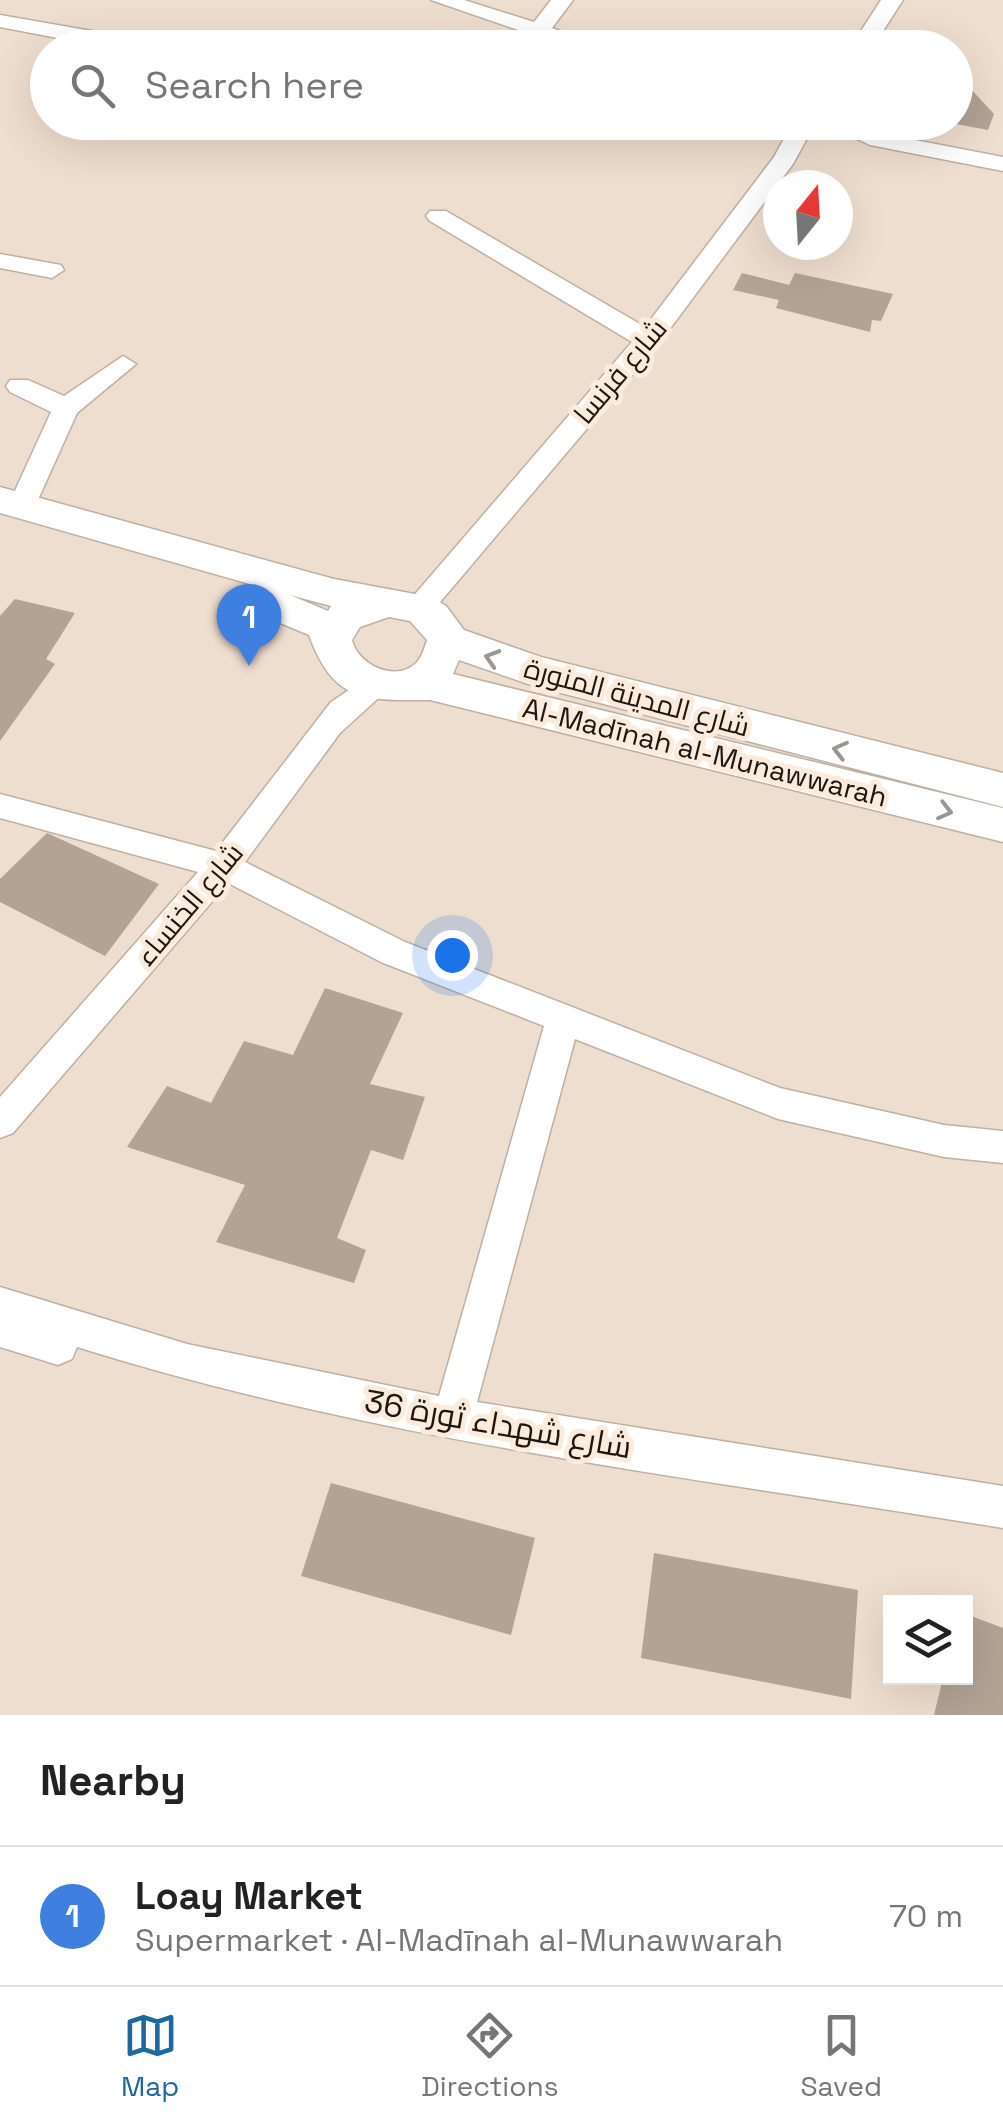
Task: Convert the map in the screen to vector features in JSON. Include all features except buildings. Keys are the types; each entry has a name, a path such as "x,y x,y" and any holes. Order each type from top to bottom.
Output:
{"main road":[{"path":"7,510 334,593 404,604 442,624 448,640 436,669 390,684 341,668 332,638 323,624 306,615 7,510"},
{"path":"332,638 348,616 404,604"},
{"name":"شارع المدينة المنورة","path":"448,640 534,671 1003,790"},
{"name":"Al-Madīnah al-Munawwarah","path":"390,684 430,684 1003,825"}],"street":[{"path":"442,0 536,30"},
{"path":"540,30 562,0"},
{"path":"873,30 892,0"},
{"path":"0,21 50,30"},
{"name":"شارع فرنسا","path":"404,604 648,340 795,140"},
{"path":"878,140 1003,164"},
{"path":"438,216 648,340"},
{"path":"0,260 52,270"},
{"path":"7,510 66,408 123,364"},
{"path":"19,386 66,408"},
{"name":"شارع الخنساء","path":"0,1122 45,1075 276,801 334,714 390,684"},
{"path":"0,806 222,865 393,952 778,1103 944,1141 1003,1147"},
{"path":"453,1418 563,1021"},
{"name":"شارع شهداء ثورة 36","path":"0,1305 187,1363 453,1418 1003,1508"},
{"name":"شارع شهداء ثورة 36","path":"0,1329 170,1379 449,1436 1003,1526"}],"place":[{"name":"Loay Market","path":"249,666"}]}
